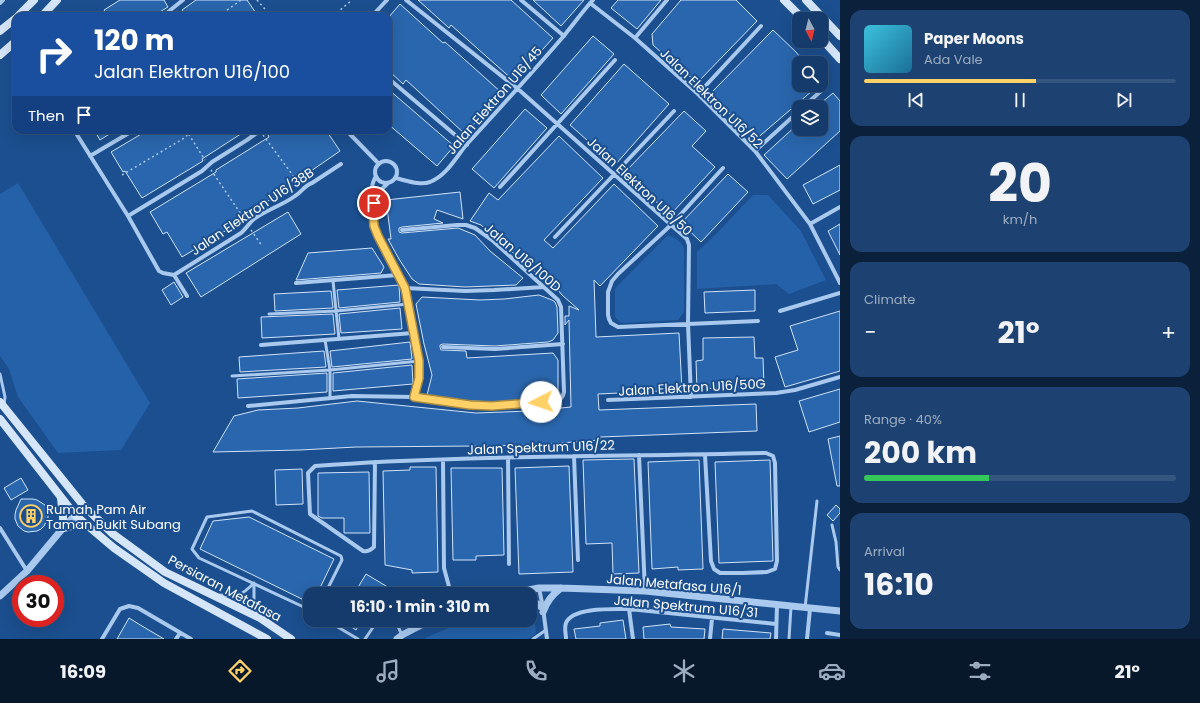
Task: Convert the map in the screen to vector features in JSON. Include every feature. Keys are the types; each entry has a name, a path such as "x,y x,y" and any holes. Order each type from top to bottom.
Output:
{"main road":[{"path":"22,12 34,0"},
{"path":"46,12 57,0"},
{"path":"784,0 796,12"},
{"path":"806,0 840,36"},
{"path":"0,31 12,21"},
{"path":"0,55 12,44"},
{"path":"828,46 840,59"},
{"name":"Persiaran Metafasa","path":"2,404 83,505 113,534 165,572 260,618 291,639"},
{"name":"Persiaran Metafasa","path":"0,419 75,515 114,548 164,583 267,639"},
{"path":"74,494 77,503 75,515"},
{"path":"61,498 63,528 76,525 87,525"}],"street":[{"path":"0,3 3,0"},
{"path":"168,12 183,0"},
{"path":"376,12 388,0"},
{"name":"Jalan Elektron U16/50","path":"406,0 518,89 687,239 691,397"},
{"path":"521,0 564,36"},
{"path":"635,38 668,0"},
{"name":"Jalan Elektron U16/45","path":"394,178 418,183 430,182 441,175 467,144 518,89 592,2"},
{"name":"Jalan Elektron U16/52","path":"592,2 698,94 755,151 810,224 840,283"},
{"path":"698,94 761,26"},
{"path":"500,187 615,60"},
{"path":"392,81 467,144"},
{"path":"810,100 819,92"},
{"path":"555,237 674,111"},
{"path":"755,151 792,117"},
{"path":"76,134 128,216 159,271 174,275 187,296"},
{"path":"90,156 127,134"},
{"path":"128,216 202,171 212,162 256,134"},
{"path":"350,134 379,164"},
{"path":"248,406 330,397 414,397 419,378 419,361 405,288 374,226 372,184 379,164 389,162 394,166 396,172 394,178 380,191 374,203"},
{"name":"Jalan Elektron U16/38B","path":"174,275 241,233 254,219 295,197 307,185 340,164"},
{"path":"723,168 671,225 612,281 608,292 608,315 611,323 618,327 758,321"},
{"path":"376,176 380,181 388,183"},
{"path":"810,224 840,207"},
{"name":"Jalan U16/100D","path":"402,230 458,225 475,228 492,240 544,287 558,300 562,307 564,392 562,398 559,400 492,406 470,405 414,397"},
{"path":"296,283 398,275"},
{"path":"405,288 465,291 544,287"},
{"path":"780,311 840,293"},
{"path":"261,345 413,333"},
{"path":"443,347 495,349 563,344"},
{"name":"Jalan Elektron U16/50G","path":"608,400 776,393 795,390 840,377"},
{"name":"Jalan Spektrum U16/22","path":"375,462 374,547 370,551 366,552 310,514 308,473 315,466 375,462 766,452 772,456 775,464 778,561 775,569 767,572 720,573 714,569 711,561 704,454"},
{"path":"639,455 645,591"},
{"path":"574,456 578,560"},
{"path":"508,458 508,564"},
{"path":"443,460 444,568 449,587"},
{"path":"0,596 27,570 75,515"},
{"path":"0,528 27,570"},
{"path":"538,588 547,639"},
{"name":"Jalan Metafasa U16/1","path":"538,588 645,591 807,609 840,611"},
{"path":"543,610 553,594 561,588"},
{"path":"537,605 543,610"},
{"path":"776,639 777,605"},
{"path":"102,639 120,609 129,606 138,608 191,639"},
{"name":"Jalan Spektrum U16/31","path":"566,639 566,624 572,615 587,611 607,609 629,609 776,624"},
{"path":"629,609 633,639"},
{"path":"807,609 807,639"},
{"path":"710,639 712,618"},
{"path":"400,637 418,627"},
{"path":"176,639 180,632"},
{"path":"828,633 840,635"}],"lane":[{"path":"333,281 339,339"},
{"path":"269,314 408,304"},
{"path":"325,340 330,370 330,397"},
{"path":"232,376 330,370 419,361"},
{"path":"0,374 5,397 2,404"},
{"path":"807,609 817,500"},
{"path":"303,607 199,558 192,549 207,517 252,512 341,556 342,560 328,587"},
{"path":"832,525 836,542 838,567 840,570"},
{"path":"213,595 232,596 243,594 254,583"},
{"path":"254,583 254,601 260,618"},
{"path":"789,639 791,607"},
{"path":"338,627 358,639"},
{"path":"365,639 373,627"},
{"path":"397,627 400,637"},
{"path":"533,639 546,630"}],"path":[{"path":"224,12 241,0"},
{"path":"257,0 268,12"},
{"path":"338,12 352,0"},
{"path":"122,175 187,134"},
{"path":"189,134 208,166 262,246"},
{"path":"263,134 303,190"}],"shaded area":[{"path":"18,183 150,403 121,450 58,453 18,397 9,369 0,356 0,194"},
{"path":"753,195 768,195 801,231 826,280 789,294 776,284 697,289 697,252"},
{"path":"668,235 678,240 684,248 684,312 678,320 621,323 615,317 615,289"},
{"path":"451,627 535,627 536,633 528,639 424,639"}],"building":[{"path":"120,0 164,0 168,7 160,12 105,12 104,10"},
{"path":"196,0 247,0 255,12 183,12 182,10"},
{"path":"418,0 511,0 553,38 514,81 451,25 449,28"},
{"path":"533,0 584,0 561,26"},
{"path":"618,0 661,0 637,29 611,8"},
{"path":"681,0 736,0 757,21 697,83 653,45 652,34"},
{"path":"400,4 502,93 465,134 406,80 403,84 392,74 392,13"},
{"path":"773,30 799,56 792,56 792,92 811,92 802,100 792,100 792,108 754,141 710,94"},
{"path":"593,36 614,54 561,114 541,95"},
{"path":"624,64 669,104 615,165 570,125"},
{"path":"392,92 454,146 437,166 392,127"},
{"path":"833,93 840,101 840,131 787,179 764,155 792,129 792,136 828,136 828,100 825,100"},
{"path":"525,109 547,128 494,188 472,169"},
{"path":"684,111 706,131 692,146 715,167 670,215 625,172"},
{"path":"96,134 110,134 100,140"},
{"path":"141,134 241,134 202,159 203,161 142,198 125,171 123,172 111,152"},
{"path":"329,134 340,151 295,182 296,184 240,218 242,221 182,257 167,232 163,234 150,212 216,172 216,170 269,137 268,135"},
{"path":"559,136 603,178 544,240 553,248 614,184 658,226 600,286 594,280 596,337 679,333 682,390 598,394 599,410 756,404 757,431 600,437 600,440 533,445 356,447 213,452 234,416 258,410 298,408 357,401 476,413 530,411 571,407 569,320 565,325 565,316 569,316 569,306 579,310 562,295 554,285 555,289 481,225 470,221 489,193 498,200"},
{"path":"840,165 840,190 813,204 803,185"},
{"path":"728,174 748,192 701,242 681,223"},
{"path":"460,192 463,219 437,210 434,219 443,223 402,227 399,228 399,232 402,233 458,228 475,235 490,251 523,278 516,285 465,287 419,284 412,279 399,259 388,239 391,239 386,200"},
{"path":"288,212 301,234 201,297 186,273"},
{"path":"840,224 840,255 828,231"},
{"path":"372,248 384,267 381,273 296,280 308,253"},
{"path":"174,282 183,297 171,305 162,290"},
{"path":"399,285 400,302 339,308 337,290"},
{"path":"755,290 755,311 705,313 704,292"},
{"path":"331,291 333,308 275,311 274,294"},
{"path":"539,295 555,302 557,307 558,333 553,340 548,342 495,346 443,344 440,345 440,347 441,350 466,351 467,358 553,353 558,360 558,396 555,398 492,402 457,400 427,395 432,375 416,304 422,297 480,300"},
{"path":"400,308 402,329 341,333 339,314"},
{"path":"840,311 840,371 785,387 775,357 798,350 790,326"},
{"path":"333,314 335,334 262,338 261,317"},
{"path":"754,337 755,358 763,358 764,386 697,389 696,361 703,360 703,338"},
{"path":"410,342 412,359 332,367 330,351"},
{"path":"324,351 326,367 240,372 239,357"},
{"path":"412,365 413,384 333,391 333,373"},
{"path":"327,373 327,392 238,398 237,379"},
{"path":"840,389 840,422 809,432 799,401"},
{"path":"840,436 840,486 837,486 828,439"},
{"path":"634,459 639,573 613,574 612,543 586,544 583,460"},
{"path":"699,460 703,569 678,570 678,567 652,569 648,462"},
{"path":"770,460 773,561 719,563 715,462"},
{"path":"569,466 573,572 519,574 515,468"},
{"path":"410,467 436,467 438,572 412,573 412,570 385,565 383,471 410,470"},
{"path":"451,468 502,468 504,555 476,556 476,560 453,560"},
{"path":"302,469 303,504 276,505 275,470"},
{"path":"369,472 370,533 344,533 344,518 322,518 318,516 318,473"},
{"path":"21,478 28,490 11,500 4,488"},
{"name":"Rumah Pam Air Taman Bukit Subang","path":"21,499 37,500 45,505 48,518 41,529 28,532 24,531 18,526 15,515"},
{"path":"836,505 840,509 840,513 833,521 827,515"},
{"path":"249,517 334,559 320,587 303,587 303,600 200,549 213,521"},
{"path":"366,574 388,587 358,587"},
{"path":"129,618 142,626 164,639 117,639"},
{"path":"623,620 626,639 576,639 574,629 600,626 600,623"},
{"path":"670,624 671,627 705,629 704,639 644,639 643,627"},
{"path":"723,629 771,633 770,639 722,639"}],"place":[{"name":"Rumah Pam Air Taman Bukit Subang","path":"31,516"}],"route":[{"path":"374,203 374,226 405,288 419,361 419,378 414,397 470,405 492,406 541,402"}]}
